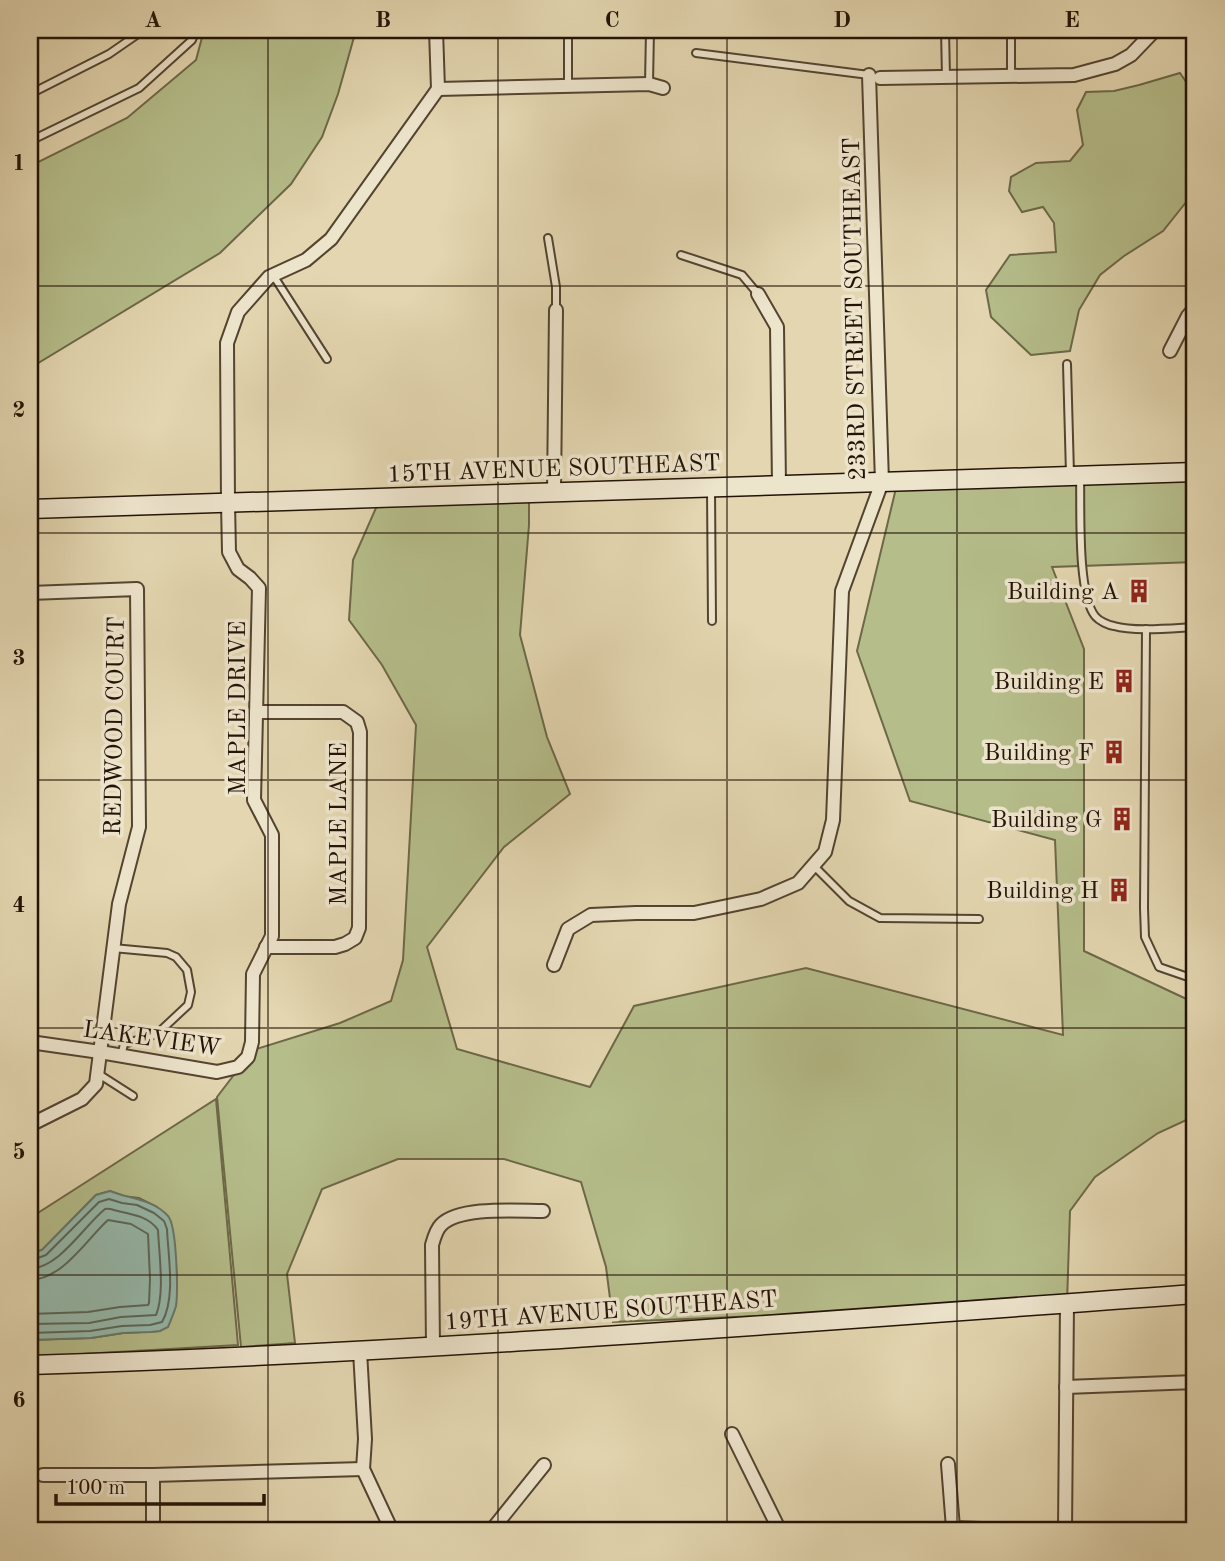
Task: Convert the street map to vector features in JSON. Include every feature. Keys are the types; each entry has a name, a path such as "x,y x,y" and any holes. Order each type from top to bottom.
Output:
{"street":[{"path":"271,276 306,260 331,239 438,89 436,30"},
{"path":"874,76 1074,75 1115,64 1131,55 1155,30"},
{"name":"233RD STREET SOUTHEAST","path":"813,865 825,852 833,820 842,590 882,482 874,76"},
{"path":"438,89 649,84 663,88"},
{"name":"MAPLE DRIVE","path":"252,1042 253,974 272,936 272,835 254,800 259,589 239,569 229,552 227,343 238,312 271,276"},
{"path":"758,294 777,327 779,485"},
{"path":"1170,351 1195,308"},
{"path":"554,492 556,310"},
{"name":"15TH AVENUE SOUTHEAST","path":"30,509 1195,472"},
{"name":"REDWOOD COURT","path":"30,593 137,589 139,827 119,904 97,1073"},
{"name":"MAPLE LANE","path":"256,712 343,712 357,722 359,733 359,928 355,938 335,947 266,947"},
{"path":"554,965 568,929 591,915 694,913 761,899 798,883 813,865"},
{"name":"LAKEVIEW","path":"30,1042 217,1072 239,1067 248,1057 252,1042"},
{"path":"30,1125 82,1099 96,1084 97,1073"},
{"path":"433,1347 432,1245 442,1225 457,1216 472,1212 543,1210"},
{"name":"19TH AVENUE SOUTHEAST","path":"30,1365 197,1360 433,1347 1195,1294"},
{"path":"1065,1531 1068,1303"},
{"path":"359,1351 365,1439 363,1469 393,1531"},
{"path":"1066,1387 1195,1381"},
{"path":"732,1434 780,1531"},
{"path":"948,1464 953,1528"},
{"path":"491,1531 544,1465"},
{"path":"43,1475 363,1469"},
{"path":"153,1475 153,1531"},
{"path":"931,1531 953,1528 1038,1531"}],"lane":[{"path":"30,30 30,95 108,54 138,34 139,30"},
{"path":"30,141 139,88 192,40 196,30"},
{"path":"568,30 568,86"},
{"path":"649,84 650,30"},
{"path":"945,30 946,77"},
{"path":"1011,30 1011,76"},
{"path":"696,52 874,76"},
{"path":"548,238 556,287 556,310"},
{"path":"681,255 742,275 758,294"},
{"path":"271,276 327,359"},
{"path":"1066,364 1087,602 1096,619 1116,627 1195,627"},
{"path":"711,487 712,621"},
{"path":"1146,629 1145,937 1159,967 1188,977 1195,972"},
{"path":"813,865 849,901 880,918 979,919"},
{"path":"113,948 167,953 176,957 187,970 191,992 188,1005 173,1020 157,1034 124,1044 121,1056"},
{"path":"97,1073 133,1096"}],"green space":[{"path":"204,30 356,30 338,94 322,137 291,184 220,253 30,368 30,166 127,118 196,60"},
{"path":"1180,73 1195,95 1195,125 1189,146 1187,201 1163,231 1100,275 1079,310 1070,351 1031,355 991,317 986,290 1010,255 1056,252 1054,223 1043,207 1022,212 1009,191 1011,177 1036,163 1070,161 1083,145 1077,110 1086,92 1114,91"},
{"path":"1195,473 1195,562 1052,567 1084,649 1084,951 1195,1003 1195,1116 1158,1133 1095,1177 1070,1211 1067,1303 613,1322 606,1267 581,1182 504,1159 398,1159 322,1189 287,1274 295,1343 241,1347 217,1097 253,1050 340,1023 391,1001 403,960 416,725 382,665 349,620 353,560 383,492 529,485 529,525 520,635 547,737 570,794 504,847 427,947 457,1049 590,1087 634,1006 806,968 1063,1035 1055,840 910,801 857,651 897,484"},
{"path":"216,1099 238,1345 30,1357 30,1340 91,1338 160,1331 175,1307 177,1278 175,1255 157,1207 139,1198 110,1191 96,1195 42,1250 30,1254 30,1218"}],"water":[{"path":"110,1191 155,1206 168,1216 171,1222 177,1299 168,1327 160,1331 91,1338 30,1340 30,1254 42,1250 96,1195"}],"place":[{"name":"Building A","path":"1139,591"},
{"name":"Building E","path":"1124,681"},
{"name":"Building F","path":"1114,752"},
{"name":"Building G","path":"1122,819"},
{"name":"Building H","path":"1119,890"}]}
